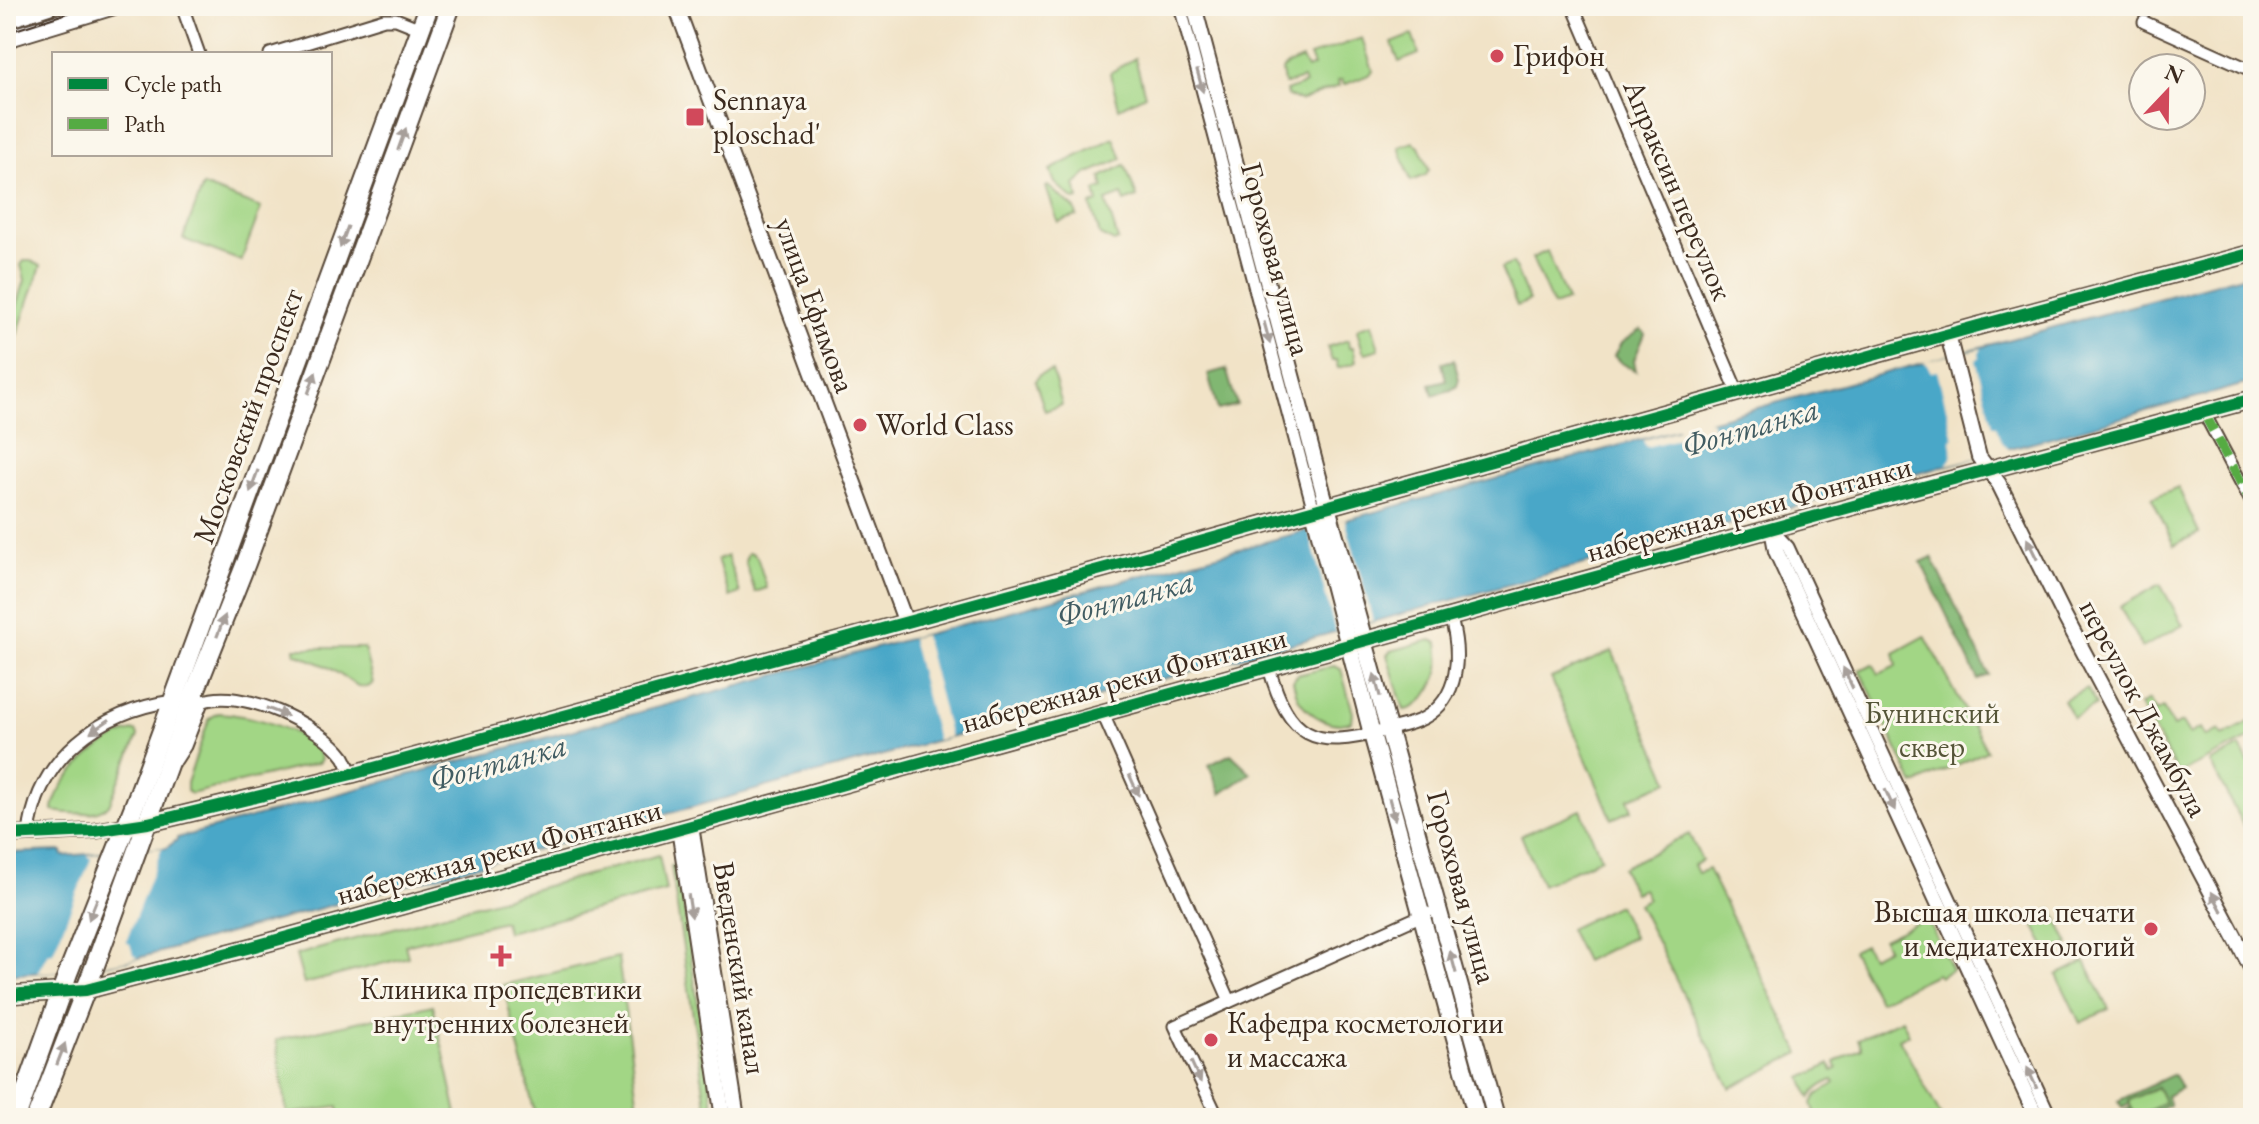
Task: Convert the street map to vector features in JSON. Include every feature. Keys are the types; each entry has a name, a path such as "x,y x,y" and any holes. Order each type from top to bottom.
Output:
{"main road":[{"path":"6,39 114,6"},
{"name":"Московский проспект","path":"62,992 173,701 429,6"},
{"name":"Московский проспект","path":"86,990 451,6"},
{"path":"6,20 43,7"},
{"path":"148,823 352,774 906,623 1322,517 1738,393 2253,253"},
{"name":"набережная реки Фонтанки","path":"6,995 86,990 255,946 1451,619 1772,529 1984,464 2253,399"},
{"name":"Гороховая улица","path":"1322,517 1357,644 1390,729 1496,1118"},
{"name":"Гороховая улица","path":"1357,644 1372,734 1477,1118"},
{"path":"36,1118 86,990"},
{"path":"16,1118 62,992"}],"street":[{"path":"182,6 198,52"},
{"name":"улица Ефимова","path":"676,6 906,623"},
{"name":"Гороховая улица","path":"1180,6 1322,517"},
{"name":"Гороховая улица","path":"1194,6 1322,517"},
{"name":"Апраксин переулок","path":"1573,6 1738,393"},
{"path":"43,7 44,28"},
{"path":"277,52 384,19 396,19 421,29"},
{"path":"2144,22 2253,71"},
{"name":"переулок Джамбула","path":"1948,335 1984,464 1999,484 2062,611 2253,971"},
{"path":"2204,413 2253,505"},
{"path":"1772,529 1776,551 2037,1118"},
{"path":"1772,529 1788,547 2051,1118"},
{"path":"1269,668 1282,706 1296,724 1308,733 1339,740 1372,734 1424,718 1437,709 1446,697 1454,678 1457,656 1451,619"},
{"path":"164,777 185,746 202,702 213,699 249,702 296,719 330,742 345,759 352,774"},
{"path":"29,834 40,791 56,765 78,742 109,719 128,711 173,701"},
{"path":"1103,714 1230,1001"},
{"path":"6,835 94,831 148,823"},
{"name":"Введенский канал","path":"685,828 723,1118"},
{"name":"Введенский канал","path":"685,828 737,1118"},
{"path":"1218,1118 1175,1026 1438,908"}],"green space":[{"path":"1412,35 1419,54 1399,62 1392,43"},
{"path":"1362,38 1373,71 1371,74 1344,85 1342,80 1338,81 1339,86 1300,101 1288,96 1286,91 1305,84 1303,79 1284,85 1282,70 1287,65 1302,59 1307,69 1314,66 1310,56"},
{"path":"1135,58 1145,95 1119,108 1110,73"},
{"path":"1114,138 1122,159 1087,174 1075,185 1079,199 1074,200 1055,183 1050,170"},
{"path":"1413,142 1419,146 1429,170 1426,175 1411,181 1399,147"},
{"path":"1125,165 1137,197 1125,202 1122,195 1106,201 1118,240 1114,242 1100,235 1091,205 1098,202 1095,191 1104,188 1101,177"},
{"path":"203,186 261,208 241,261 183,239"},
{"path":"1048,186 1075,209 1077,216 1058,222"},
{"path":"1547,251 1567,301 1553,306 1532,258"},
{"path":"24,261 41,266 6,366 6,341 25,280 21,265"},
{"path":"1513,263 1529,301 1517,306 1501,268"},
{"path":"1372,324 1379,349 1366,353 1357,331"},
{"path":"1641,329 1645,334 1634,360 1636,371 1614,356 1621,343"},
{"path":"1348,340 1356,361 1338,368 1327,347"},
{"path":"1454,360 1459,379 1457,386 1433,395 1430,384 1446,380 1442,363"},
{"path":"1226,369 1237,405 1218,410 1208,374"},
{"path":"1052,371 1062,405 1045,411 1035,381 1039,375"},
{"path":"2178,487 2199,533 2174,545 2152,498"},
{"path":"748,553 757,557 767,588 755,592 745,561"},
{"path":"727,556 740,593 730,597 717,560"},
{"path":"1932,557 1989,675 1978,680 1921,562"},
{"path":"2160,584 2183,625 2142,648 2120,607"},
{"name":"Бунинский сквер","path":"1925,636 1987,751 1914,785 1860,670 1873,664 1879,674 1897,666 1894,653"},
{"path":"1431,640 1438,643 1437,675 1422,701 1404,710 1387,655 1391,651"},
{"path":"295,648 364,648 373,683 368,687 358,686 326,666 295,653"},
{"path":"1612,651 1669,781 1628,799 1632,810 1612,819 1551,678"},
{"path":"1334,666 1341,669 1353,713 1352,721 1338,724 1323,720 1304,707 1293,681 1297,675"},
{"path":"2087,688 2096,705 2073,718 2063,700"},
{"path":"2149,700 2156,712 2163,708 2173,727 2182,723 2189,734 2201,728 2206,737 2219,730 2223,736 2253,720 2253,737 2178,774 2140,705"},
{"path":"218,713 261,720 293,732 316,749 321,760 191,794 187,791 187,783 209,719"},
{"path":"136,731 138,736 109,805 90,813 53,811 62,787 84,761 111,740"},
{"path":"2240,747 2253,771 2251,840 2210,763"},
{"path":"1231,754 1251,773 1221,794 1209,765"},
{"path":"1581,810 1601,858 1542,885 1521,835"},
{"path":"1689,834 1702,861 1694,865 1698,873 1708,869 1800,1053 1730,1088 1638,904 1648,899 1643,889 1634,893 1622,868"},
{"path":"659,855 666,891 507,932 504,921 405,945 408,957 304,984 296,955"},
{"path":"677,865 715,1118 708,1118 671,866"},
{"path":"1618,905 1633,937 1585,961 1569,929"},
{"path":"2052,909 2069,944 2049,954 2031,919"},
{"path":"1927,918 1952,970 1939,977 1936,974 1879,1001 1852,951 1864,945 1871,956 1887,948 1883,939"},
{"path":"618,957 638,1107 600,1118 536,1118 503,985"},
{"path":"2085,961 2109,1009 2080,1023 2057,975"},
{"path":"433,1005 458,1118 340,1118 338,1107 287,1114 276,1040"},
{"path":"1902,1019 1909,1034 1899,1039 1942,1118 1817,1118 1812,1103 1817,1095 1835,1083 1833,1080 1823,1085 1810,1098 1802,1078 1830,1064 1833,1071 1837,1069 1835,1062 1862,1048 1858,1039"},
{"path":"2174,1074 2181,1088 2166,1096 2170,1105 2144,1118 2127,1118 2124,1111 2131,1107 2136,1117 2165,1103 2157,1087 2129,1100 2130,1103 2122,1107 2118,1101"},
{"path":"2157,1087 2165,1103 2136,1117 2128,1101"}],"water":[{"name":"Фонтанка","path":"2253,273 2253,382 138,958 84,969 6,975 6,853 62,851 63,856 166,848 177,838"}],"pier":[{"path":"1982,348 1980,358 1976,360 1993,425 1996,425 2002,442 2010,450 1946,465 1951,458 1951,439 1954,438 1937,371 1931,372 1926,363 1921,362"},
{"path":"1707,416 1714,430 1646,447 1643,440 1678,430 1677,425"},
{"path":"1345,519 1373,621 1335,631 1308,528"},
{"path":"924,635 950,737 937,740 911,638"},
{"path":"162,848 126,942 138,958 84,969 37,973 48,953 53,952 91,859 88,855"}],"tram line":[{"path":"6,33 89,6"}],"marked path":[{"path":"2204,413 2253,505"}],"cycle path":[{"path":"6,835 94,831 148,823 352,774 2253,253"},
{"path":"6,995 86,990 255,946 2253,399"}],"place":[{"name":"Грифон","path":"1497,56"},
{"name":"Sennaya ploschad'","path":"695,117"},
{"name":"World Class","path":"860,425"},
{"name":"Высшая школа печати и медиатехнологий","path":"2151,929"},
{"name":"Клиника пропедевтики внутренних болезней","path":"501,956"},
{"name":"Кафедра косметологии и массажа","path":"1211,1040"}]}
